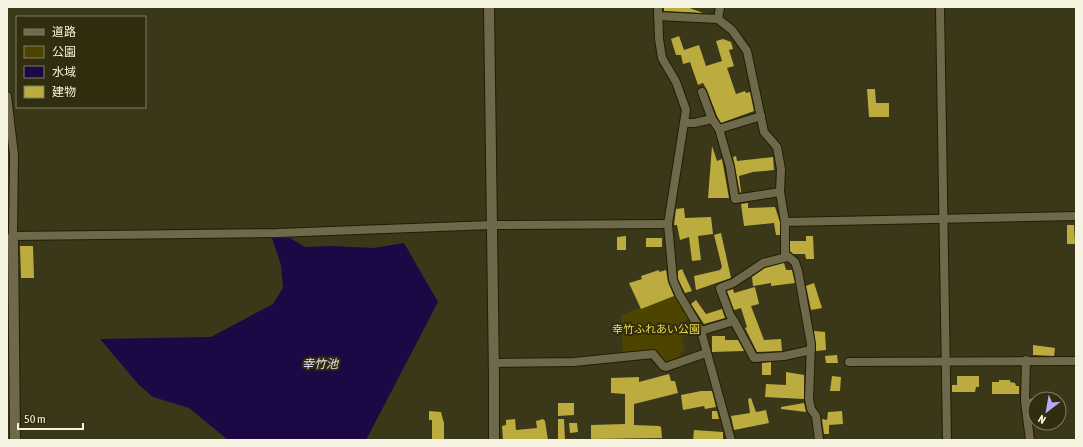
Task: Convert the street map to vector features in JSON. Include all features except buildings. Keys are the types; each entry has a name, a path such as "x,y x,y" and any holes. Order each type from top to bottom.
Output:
{"street":[{"path":"489,7 494,440"},
{"path":"658,7 659,39 662,58 676,82 686,110 668,224 673,280 679,294 701,331 731,440"},
{"path":"718,19 720,7"},
{"path":"940,7 947,440"},
{"path":"658,16 718,19 732,30 747,51 764,132 777,147 781,169 780,192 786,222 785,254 795,262 798,271 811,350 809,399 811,409 816,416 819,440"},
{"path":"702,92 712,119 718,129 730,167 735,199 780,192"},
{"path":"7,96 14,156 13,236 15,440"},
{"path":"718,129 761,116"},
{"path":"684,123 694,123 712,119"},
{"path":"786,222 1076,216"},
{"path":"13,236 277,233 492,225 668,224"},
{"path":"787,257 763,263 733,283 720,288 730,315 754,358 784,356 811,350"},
{"path":"701,331 734,321"},
{"path":"494,363 574,362 653,354 663,366 666,367 706,353"},
{"path":"1026,360 1025,401 1030,440"},
{"path":"849,362 1026,360 1076,361"}],"green space":[{"name":"幸竹ふれあい公園","path":"679,294 692,316 681,324 687,335 681,338 685,350 679,354 683,361 663,366 653,354 623,358 621,315"}],"water":[{"name":"幸竹池","path":"272,238 290,238 305,247 331,246 374,248 404,243 438,302 366,440 228,440 189,408 153,397 139,385 100,339 211,337 273,304 283,288 281,265"}]}
